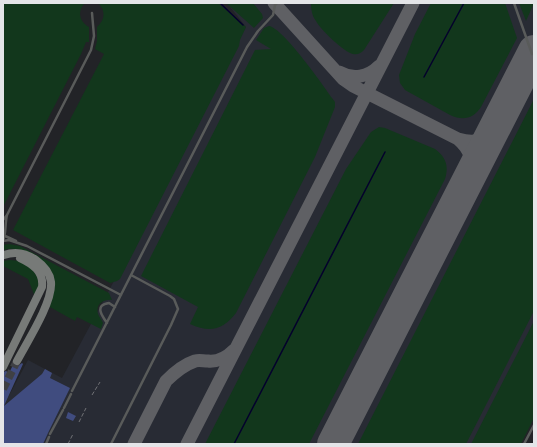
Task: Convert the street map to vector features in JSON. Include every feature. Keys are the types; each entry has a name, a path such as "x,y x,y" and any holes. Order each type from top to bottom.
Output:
{"street":[{"path":"3,255 19,252 33,258 47,271 51,282 50,296 45,308 17,361"},
{"path":"3,255 17,256 30,263 38,270 42,284 39,295 3,368"}],"lane":[{"path":"46,444 247,47 258,31 273,16 275,5 277,3"},
{"path":"514,3 532,54"},
{"path":"3,220 7,215 91,50 94,36 92,13"},
{"path":"7,215 3,241 8,240 20,244"},
{"path":"4,235 121,295"},
{"path":"111,444 178,310 174,299 170,296 131,275"},
{"path":"107,323 100,313 101,308 104,304 109,303 115,307"},
{"path":"524,444 534,424"}],"path":[{"path":"92,395 100,382"},
{"path":"79,422 86,408"},
{"path":"68,444 73,434"}],"shaded area":[{"path":"227,3 534,3 534,330 476,444 3,444 3,407 28,360 62,378 246,27"}],"green space":[{"path":"3,3 85,3 82,6 80,16 83,22 89,27 89,42 86,42 3,207"},
{"path":"98,3 218,3 246,27 239,46 120,279 110,283 13,230 104,54 95,49 97,41 97,27 102,21 104,15 101,6"},
{"path":"226,3 253,3 262,14 263,18 254,28"},
{"path":"311,3 394,3 364,50 359,54 355,54 344,50 318,25 314,17"},
{"path":"431,3 505,3 517,38 481,107 475,114 467,118 459,118 450,115 405,90 400,83 399,75 415,34"},
{"path":"519,3 534,3 526,21"},
{"path":"269,26 275,29 293,46 335,102 335,107 315,157 236,313 226,323 216,328 210,329 197,327 190,324 198,307 141,276 255,50 271,49 256,40 264,28"},
{"path":"534,99 534,311 466,444 358,444"},
{"path":"379,127 385,128 435,149 442,155 446,162 447,170 445,179 309,444 205,444 346,169 371,132"},
{"path":"9,244 20,246 109,293 112,300 103,301 97,310 103,323 101,329 77,317 75,321 48,306 54,280 38,261 26,252 12,249 3,250 3,245"},
{"path":"9,260 25,263 34,272 41,282 35,297 28,279 3,266 3,261"},
{"path":"534,321 534,418 521,444 471,444"}],"building":[{"path":"22,363 23,364 4,406 42,374 45,369 52,373 50,378 70,388 43,444 3,444 3,372 6,371 9,373 13,365 18,366"},
{"path":"68,412 76,416 73,421 66,418"}],"waterway":[{"path":"220,3 243,25"},
{"path":"424,77 464,3"},
{"path":"234,444 385,152"}],"taxiway":[{"path":"274,3 343,79 353,86 458,139 477,141 485,138 493,132"},
{"path":"187,444 413,3"},
{"path":"339,72 355,77 370,73 379,66"},
{"path":"458,139 469,152 471,162 469,178"},
{"path":"134,444 166,381 169,378 191,363 197,361 218,360 234,350"}],"runway":[{"path":"333,444 534,51"}],"tunnel":[{"path":"3,389 17,361"}]}
